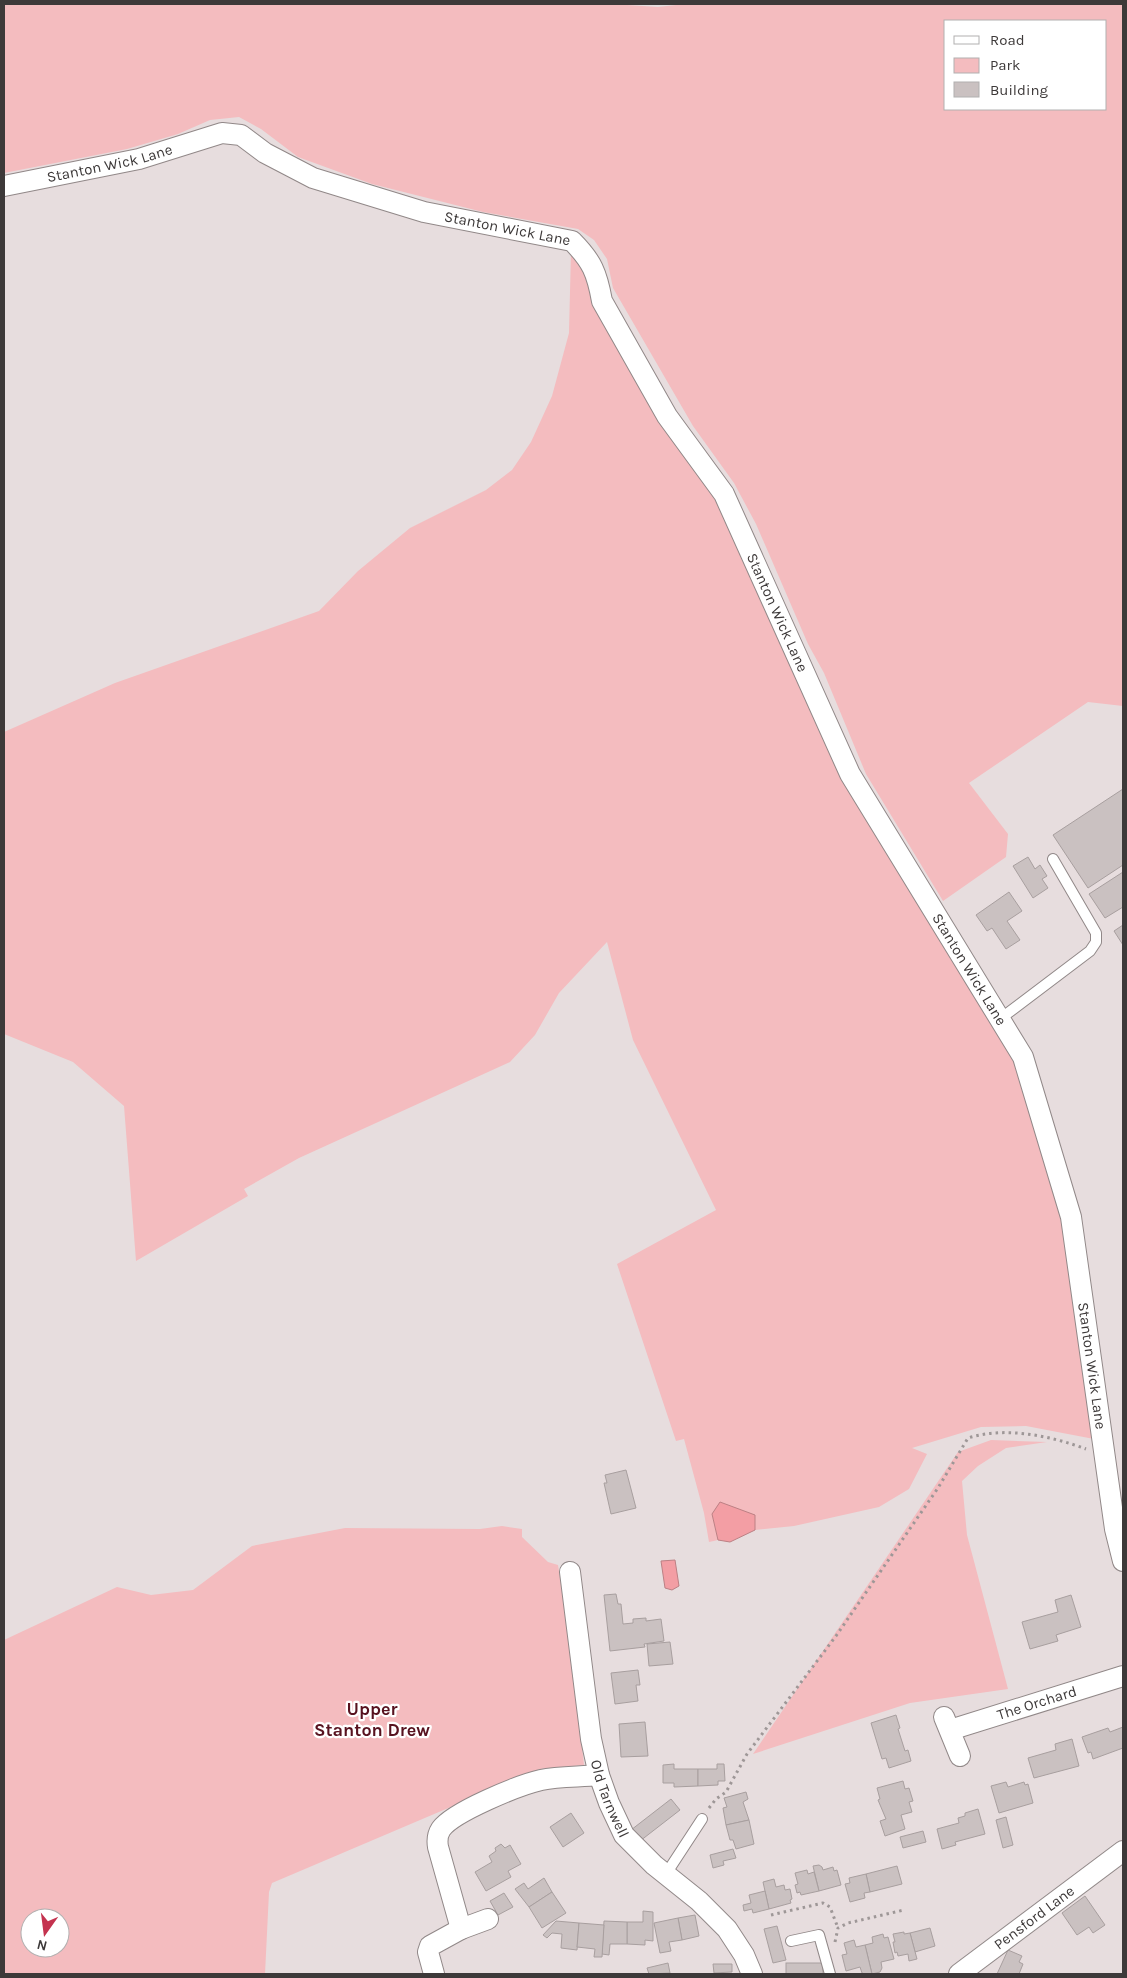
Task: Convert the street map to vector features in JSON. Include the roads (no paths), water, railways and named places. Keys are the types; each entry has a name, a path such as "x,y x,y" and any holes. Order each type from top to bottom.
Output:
{"street":[{"name":"Stanton Wick Lane","path":"4,186 139,159 222,133 241,135 265,153 313,178 424,212 572,241 587,256 598,280 602,301 667,416 724,494 850,774 1023,1057 1071,1217 1114,1529 1123,1561"},
{"name":"Old Tarnwell","path":"570,1572 591,1739 599,1775 609,1803 624,1835 727,1928 744,1955 752,1974"},
{"name":"The Orchard","path":"960,1756 947,1723 1123,1676"},
{"path":"461,1929 438,1848 437,1838 440,1830 448,1821 523,1786 542,1780 599,1775"},
{"name":"Pensford Lane","path":"959,1974 1117,1856"},
{"path":"434,1974 428,1952 430,1946 461,1929 488,1919"}],"lane":[{"path":"1000,1019 1090,951 1096,942 1096,933 1053,859"},
{"path":"666,1874 702,1819"},
{"path":"791,1941 820,1935 830,1973"}],"district":[{"name":"Upper Stanton Drew","path":"372,1719"}]}
